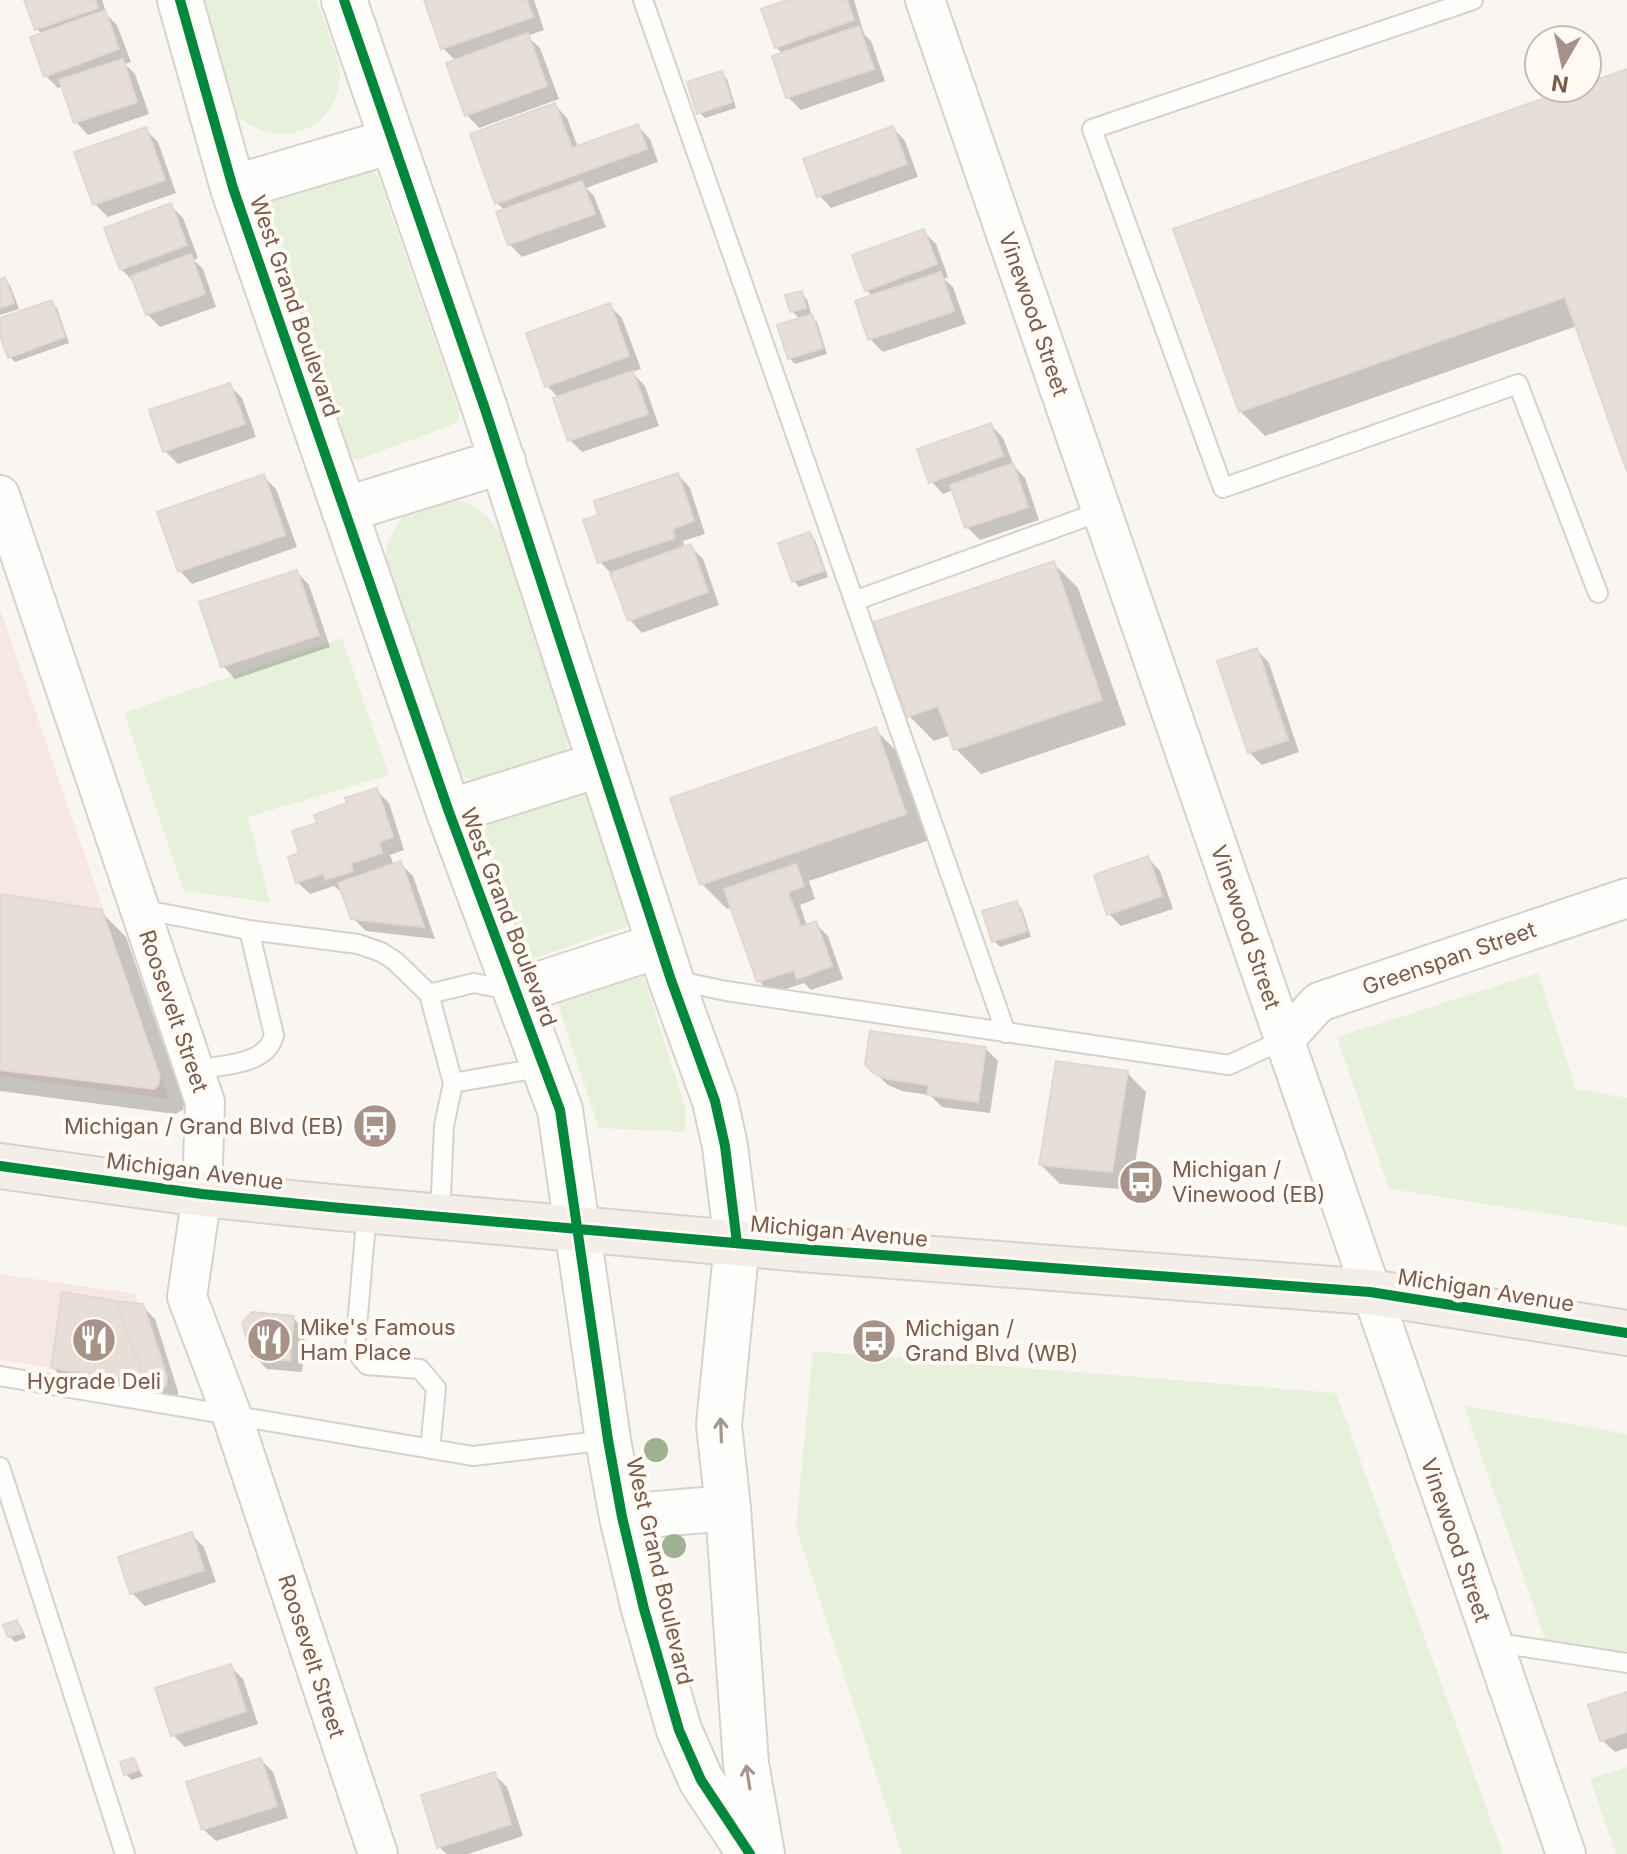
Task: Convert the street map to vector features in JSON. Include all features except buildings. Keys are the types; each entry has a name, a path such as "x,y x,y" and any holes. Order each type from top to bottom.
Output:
{"main road":[{"name":"Michigan Avenue","path":"0,1166 202,1194 367,1210 737,1243 1370,1292 1627,1333"}],"street":[{"name":"West Grand Boulevard","path":"180,0 233,188 449,812 560,1110 608,1440 644,1609 679,1730 701,1780 750,1854"},
{"path":"344,0 503,461 666,962 715,1101 725,1146 737,1243 719,1425 746,1764 762,1854"},
{"name":"Vinewood Street","path":"925,0 1566,1854"},
{"path":"233,188 392,141"},
{"path":"344,510 503,461"},
{"name":"Roosevelt Street","path":"0,495 205,1102 202,1194 187,1297 231,1413 378,1854"},
{"path":"449,812 601,764"},
{"name":"Greenspan Street","path":"1285,1039 1319,1002 1627,898"},
{"path":"516,992 666,962"},
{"path":"622,1517 728,1508"}],"lane":[{"path":"643,0 1006,1033"},
{"path":"1473,0 1092,129 1223,488 1518,384 1598,593"},
{"path":"854,601 1102,511"},
{"path":"140,909 249,930 332,940 369,948 395,961 429,994 453,1083 444,1126 440,1216"},
{"path":"194,1070 259,1057 272,1044 274,1035 249,930"},
{"path":"666,962 726,991 1229,1065 1285,1039"},
{"path":"429,994 474,983 516,992"},
{"path":"453,1083 544,1067"},
{"path":"367,1210 355,1350 367,1365 420,1369 436,1388 430,1449"},
{"path":"0,1376 473,1456 608,1440"},
{"path":"0,1467 125,1854"},
{"path":"1492,1642 1627,1663"}],"shaded area":[{"path":"0,609 169,1099 0,1076"},
{"path":"0,1274 135,1294 171,1386 0,1360"}],"green space":[{"path":"204,0 316,0 340,71 335,99 324,116 310,127 294,133 275,133 257,128 240,118 226,102"},
{"path":"368,167 378,176 460,413 456,423 357,460 349,455 260,209 263,201"},
{"path":"448,499 464,502 478,510 500,533 570,735 564,753 475,780 457,771 385,565 388,541 404,514"},
{"path":"342,638 389,775 248,817 270,902 184,891 124,713"},
{"path":"582,785 588,792 627,920 626,927 527,961 475,821"},
{"path":"1538,973 1576,1089 1627,1098 1627,1226 1389,1189 1337,1037"},
{"path":"643,975 685,1106 685,1132 599,1128 557,1001"},
{"path":"813,1351 1336,1393 1503,1854 902,1854 796,1527"},
{"path":"1464,1406 1627,1434 1627,1651 1545,1639"},
{"path":"1627,1767 1627,1854 1616,1854 1590,1779"}],"cycle path":[{"path":"180,0 233,188 449,812 560,1110 608,1440 644,1609 679,1730 701,1780 750,1854"},
{"path":"344,0 485,409 671,980 715,1101 725,1146 737,1243"},
{"path":"0,1166 202,1194 330,1207 802,1249 1370,1292 1627,1333"}],"place":[{"name":"Michigan / Grand Blvd (EB)","path":"375,1126"},
{"name":"Michigan / Vinewood (EB)","path":"1141,1182"},
{"name":"Hygrade Deli","path":"94,1340"},
{"name":"Mike's Famous Ham Place","path":"269,1340"},
{"name":"Michigan / Grand Blvd (WB)","path":"874,1341"}]}
